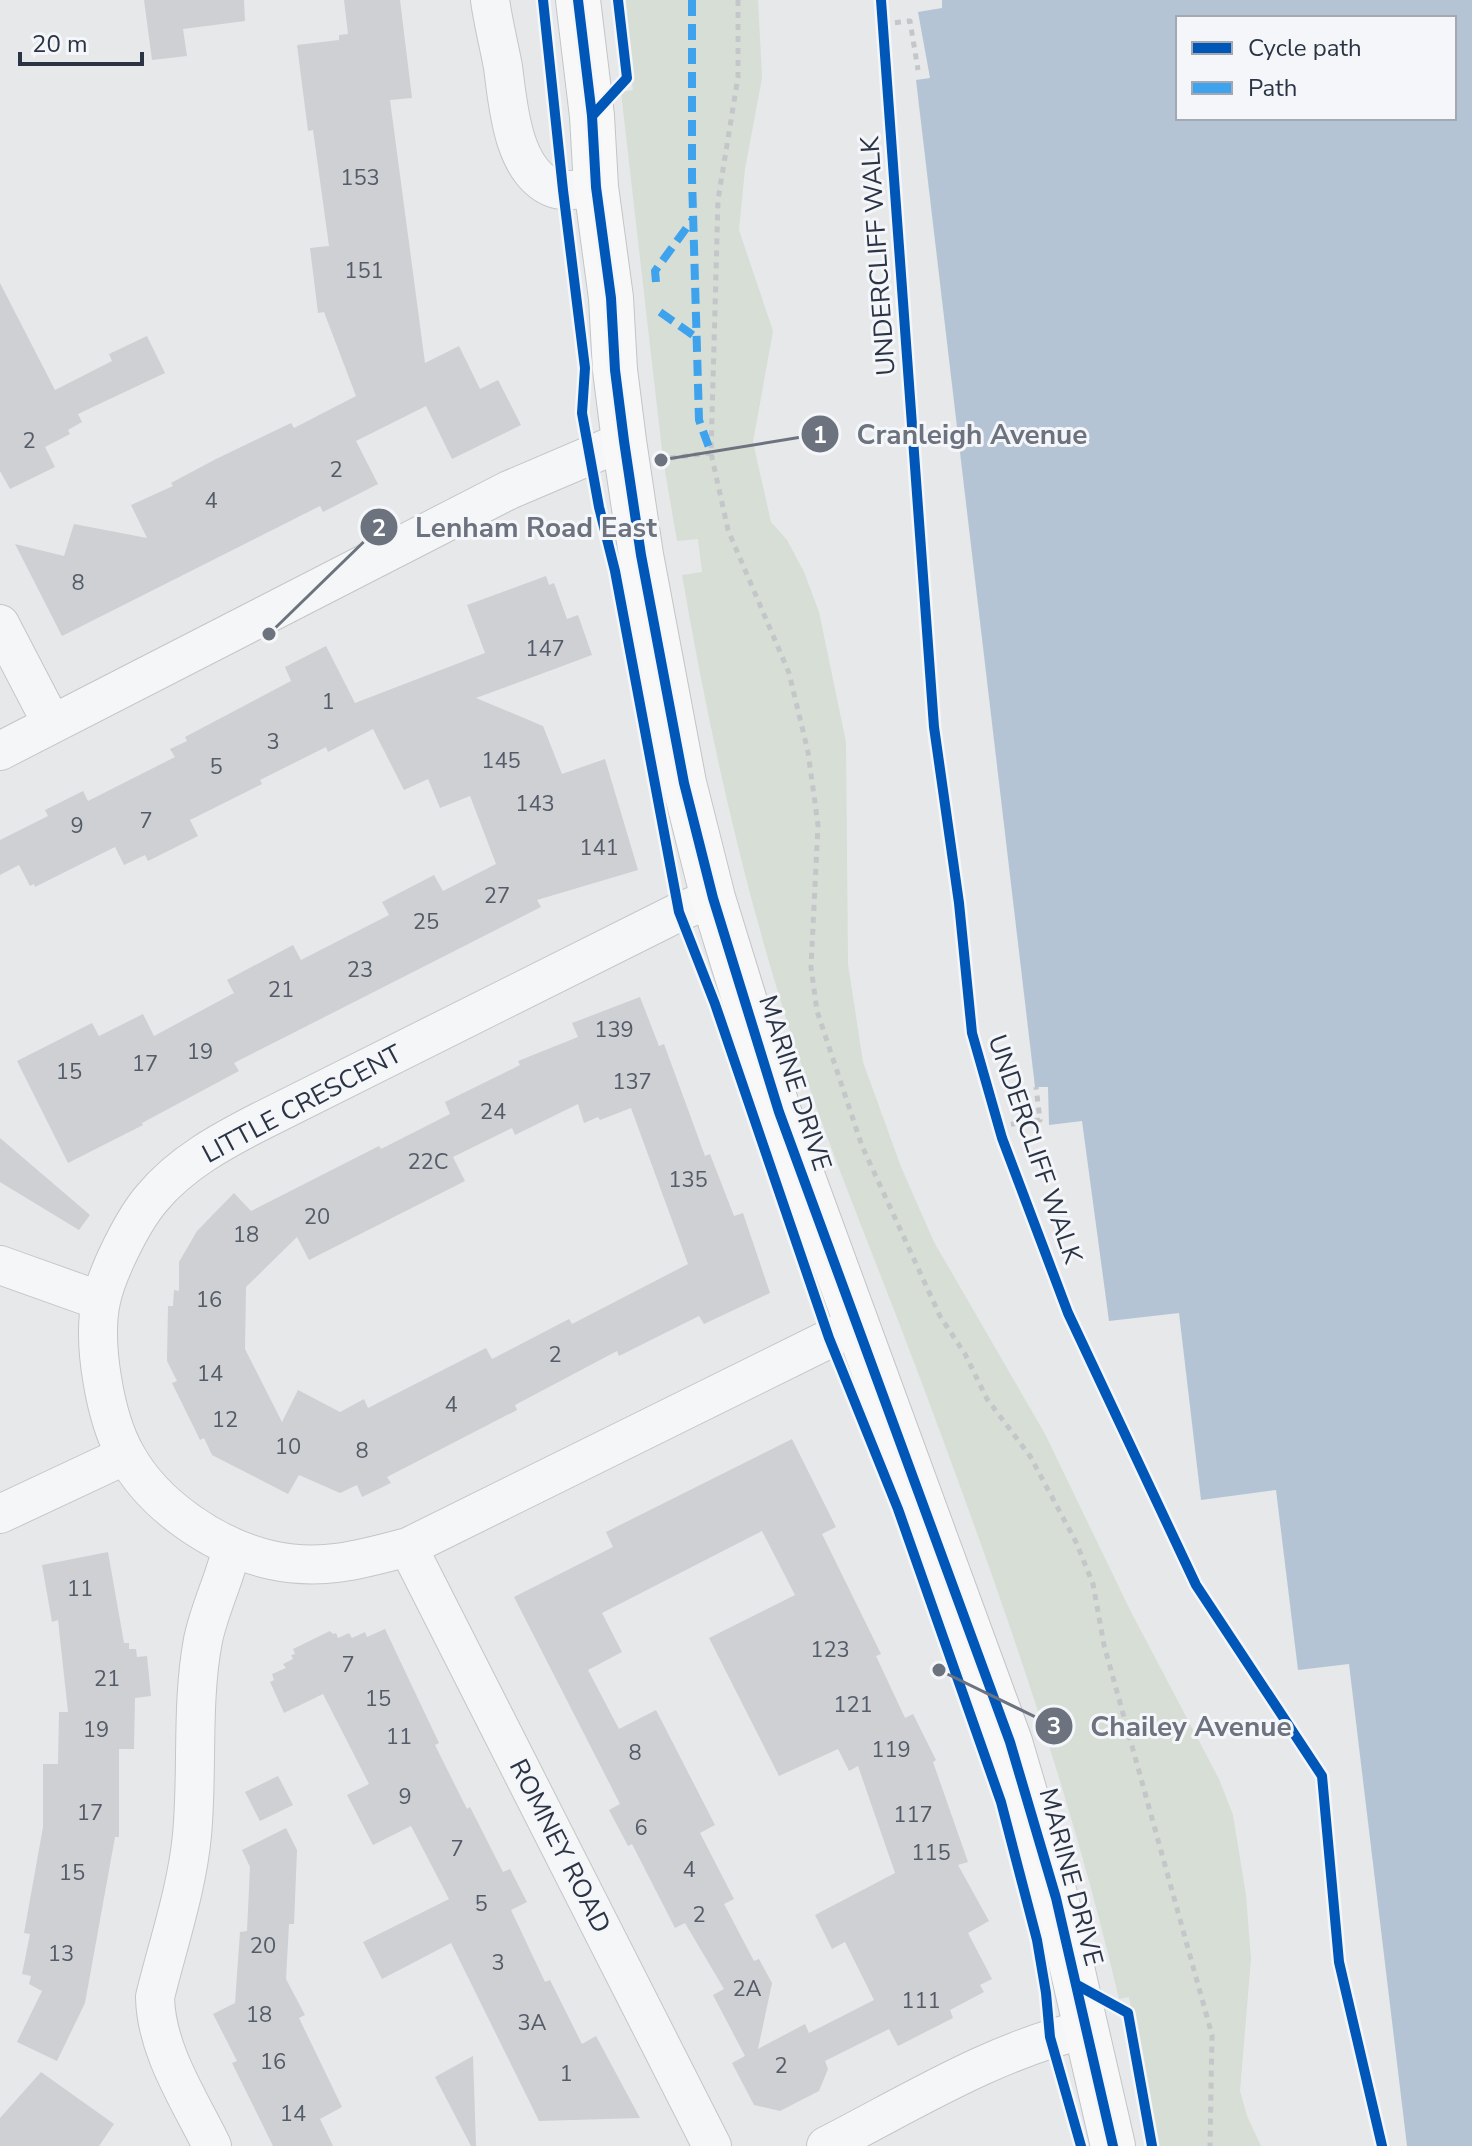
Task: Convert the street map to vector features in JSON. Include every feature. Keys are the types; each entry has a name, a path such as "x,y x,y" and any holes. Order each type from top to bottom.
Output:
{"main road":[{"name":"MARINE DRIVE","path":"578,0 624,441 661,669 684,783 713,898 779,1112 1010,1742 1056,1898 1113,2146"}],"street":[{"path":"490,0 509,115 523,157 550,187 563,190 596,187"},
{"path":"0,751 509,490 624,441"},
{"path":"0,624 52,724"},
{"name":"LITTLE CRESCENT","path":"713,898 679,912 219,1143 180,1170 152,1198 128,1235 101,1301 102,1385 111,1418 126,1455 163,1501 196,1527 232,1547 271,1560 337,1565 408,1547 857,1325"},
{"path":"0,1265 101,1301"},
{"path":"0,1514 126,1455"},
{"path":"212,2146 163,2046 155,1997 192,1838 197,1760 196,1699 203,1643 213,1601 232,1547"},
{"name":"ROMNEY ROAD","path":"408,1547 712,2146"},
{"path":"826,2146 956,2079 1050,2037 1087,2029"}],"path":[{"path":"738,0 738,77 718,200 711,453 728,530 789,673 808,752 818,825 811,967 817,1011 862,1146 940,1316 965,1354 987,1399 1030,1456 1076,1542 1093,1584 1104,1645 1212,2035 1210,2146"},
{"path":"883,24 910,21 918,70"},
{"path":"670,458 711,453"},
{"path":"999,1126 1040,1120 1036,1087"}],"shaded area":[{"path":"620,0 758,0 762,78 745,169 739,230 773,331 753,442 771,522 787,540 804,572 819,612 846,742 848,964 863,1062 901,1167 934,1242 1045,1434 1131,1612 1219,1779 1233,1815 1246,1895 1251,1959 1240,2091 1261,2146 1158,2146 1129,1997 1119,1999 1078,1841 1030,1686 949,1455 812,1096 779,996 731,817 682,575 702,572 698,539 677,541 663,459 621,92 633,90"}],"water":[{"path":"942,0 1472,0 1472,2146 1407,2146 1349,1664 1298,1670 1276,1490 1201,1500 1179,1313 1109,1321 1082,1121 1049,1125 1048,1087 1035,1087 916,80 930,78 918,12 942,8"}],"building":[{"path":"144,0 244,0 245,21 183,29 187,56 152,60"},
{"path":"344,0 400,0 412,98 390,100 425,363 459,346 480,389 498,380 521,425 452,459 426,406 356,441 378,484 323,512 320,506 62,636 15,544 64,556 74,524 147,538 131,505 173,486 171,483 216,459 291,423 294,428 356,396 324,312 318,313 310,248 329,246 313,130 308,131 297,45 339,40 339,35 348,34"},
{"path":"0,283 55,390 112,361 109,354 147,336 165,373 78,414 82,422 68,430 70,434 45,447 55,467 10,489 0,471"},
{"path":"546,576 549,585 554,583 567,619 578,615 592,655 476,698 543,726 562,774 605,759 638,870 537,900 541,907 234,1063 239,1071 68,1163 17,1061 92,1023 99,1036 143,1014 154,1036 234,993 227,980 293,945 301,960 389,915 382,902 434,875 443,891 496,864 470,796 440,808 428,779 404,790 373,729 328,752 326,747 190,820 198,836 148,861 145,855 124,865 115,847 35,887 34,884 30,886 19,865 0,875 0,840 48,816 45,810 83,791 88,801 175,757 170,749 187,741 185,737 291,681 285,667 326,646 355,703 485,653 467,605"},
{"path":"640,997 659,1046 664,1044 705,1156 710,1154 734,1216 743,1213 770,1293 704,1324 699,1316 619,1356 617,1351 515,1405 517,1410 387,1477 391,1483 362,1497 357,1485 340,1493 299,1475 288,1494 212,1455 204,1438 200,1440 172,1383 177,1381 167,1361 168,1306 173,1306 174,1290 179,1291 179,1262 197,1231 234,1193 251,1211 450,1114 445,1102 520,1065 518,1061 578,1037 572,1023","holes":["578,1104 584,1123 631,1108 688,1264 572,1324 569,1319 492,1359 486,1348 368,1408 364,1399 340,1412 298,1390 282,1422 245,1349 246,1287 297,1237 309,1260 465,1181 453,1157 512,1128 515,1135"]},
{"path":"0,1138 90,1215 79,1230 0,1182"},
{"path":"792,1439 836,1527 822,1534 881,1654 876,1656 905,1718 913,1714 936,1760 933,1762 968,1862 958,1865 989,1921 968,1933 992,1979 980,1985 984,1992 950,2010 953,2018 898,2046 889,2029 825,2061 828,2069 819,2091 780,2111 754,2105 732,2063 745,2056 713,1995 724,1989 685,1923 675,1928 632,1844 628,1846 609,1810 620,1804 514,1597 613,1547 606,1532","holes":["762,1531 795,1595 709,1638 779,1776 838,1749 849,1771 858,1766 895,1873 815,1915 832,1949 845,1942 874,2000 809,2033 805,2024 758,2049 772,1983 759,1959 754,1961 724,1904 734,1899 700,1833 715,1825 656,1710 619,1729 588,1670 622,1652 602,1613"]},
{"path":"108,1552 124,1643 129,1643 129,1649 136,1649 137,1657 147,1656 151,1696 135,1698 134,1749 119,1749 119,1837 115,1837 85,2003 57,2061 17,2042 42,1991 29,1984 31,1976 22,1974 30,1934 24,1933 43,1827 43,1764 58,1764 59,1712 68,1712 58,1620 52,1622 42,1565"},
{"path":"385,1629 439,1743 435,1745 467,1809 470,1807 503,1872 510,1869 527,1902 511,1910 545,1982 550,1980 582,2044 596,2036 640,2118 539,2121 451,1943 382,1979 363,1942 449,1899 411,1826 373,1845 347,1795 369,1784 323,1694 284,1713 270,1682 274,1680 272,1674 286,1668 283,1664 293,1659 293,1649 330,1631 336,1633 338,1638 349,1633 352,1638 365,1632 367,1637"},
{"path":"278,1776 293,1805 260,1821 245,1792"},
{"path":"286,1828 297,1850 294,1924 289,1924 286,1979 305,2015 299,2018 342,2107 320,2119 333,2146 273,2146 232,2063 237,2061 213,2014 235,2003 240,1932 247,1931 250,1867 242,1850"},
{"path":"473,2056 476,2146 471,2146 435,2077"},
{"path":"41,2072 114,2124 99,2146 0,2146 0,2118"}],"marked path":[{"path":"692,0 692,178 699,420 711,453"},
{"path":"656,282 655,271 693,219"},
{"path":"660,312 697,338"}],"cycle path":[{"path":"543,0 585,368 582,413 679,912 715,1004 829,1338 898,1509 1001,1802 1037,1940 1050,2037 1081,2146"},
{"path":"578,0 624,441 641,555 684,783 713,898 779,1112 1010,1742 1056,1898 1113,2146"},
{"path":"592,116 627,78 618,0"},
{"name":"UNDERCLIFF WALK","path":"881,0 934,727 959,903 972,1033 1002,1138 1068,1313 1196,1585 1322,1776 1339,1962 1382,2146"},
{"path":"1077,1985 1128,2013 1152,2146"}],"place":[{"name":"Cranleigh Avenue","path":"661,460"},
{"name":"Lenham Road East","path":"269,634"},
{"name":"Chailey Avenue","path":"939,1670"}]}
